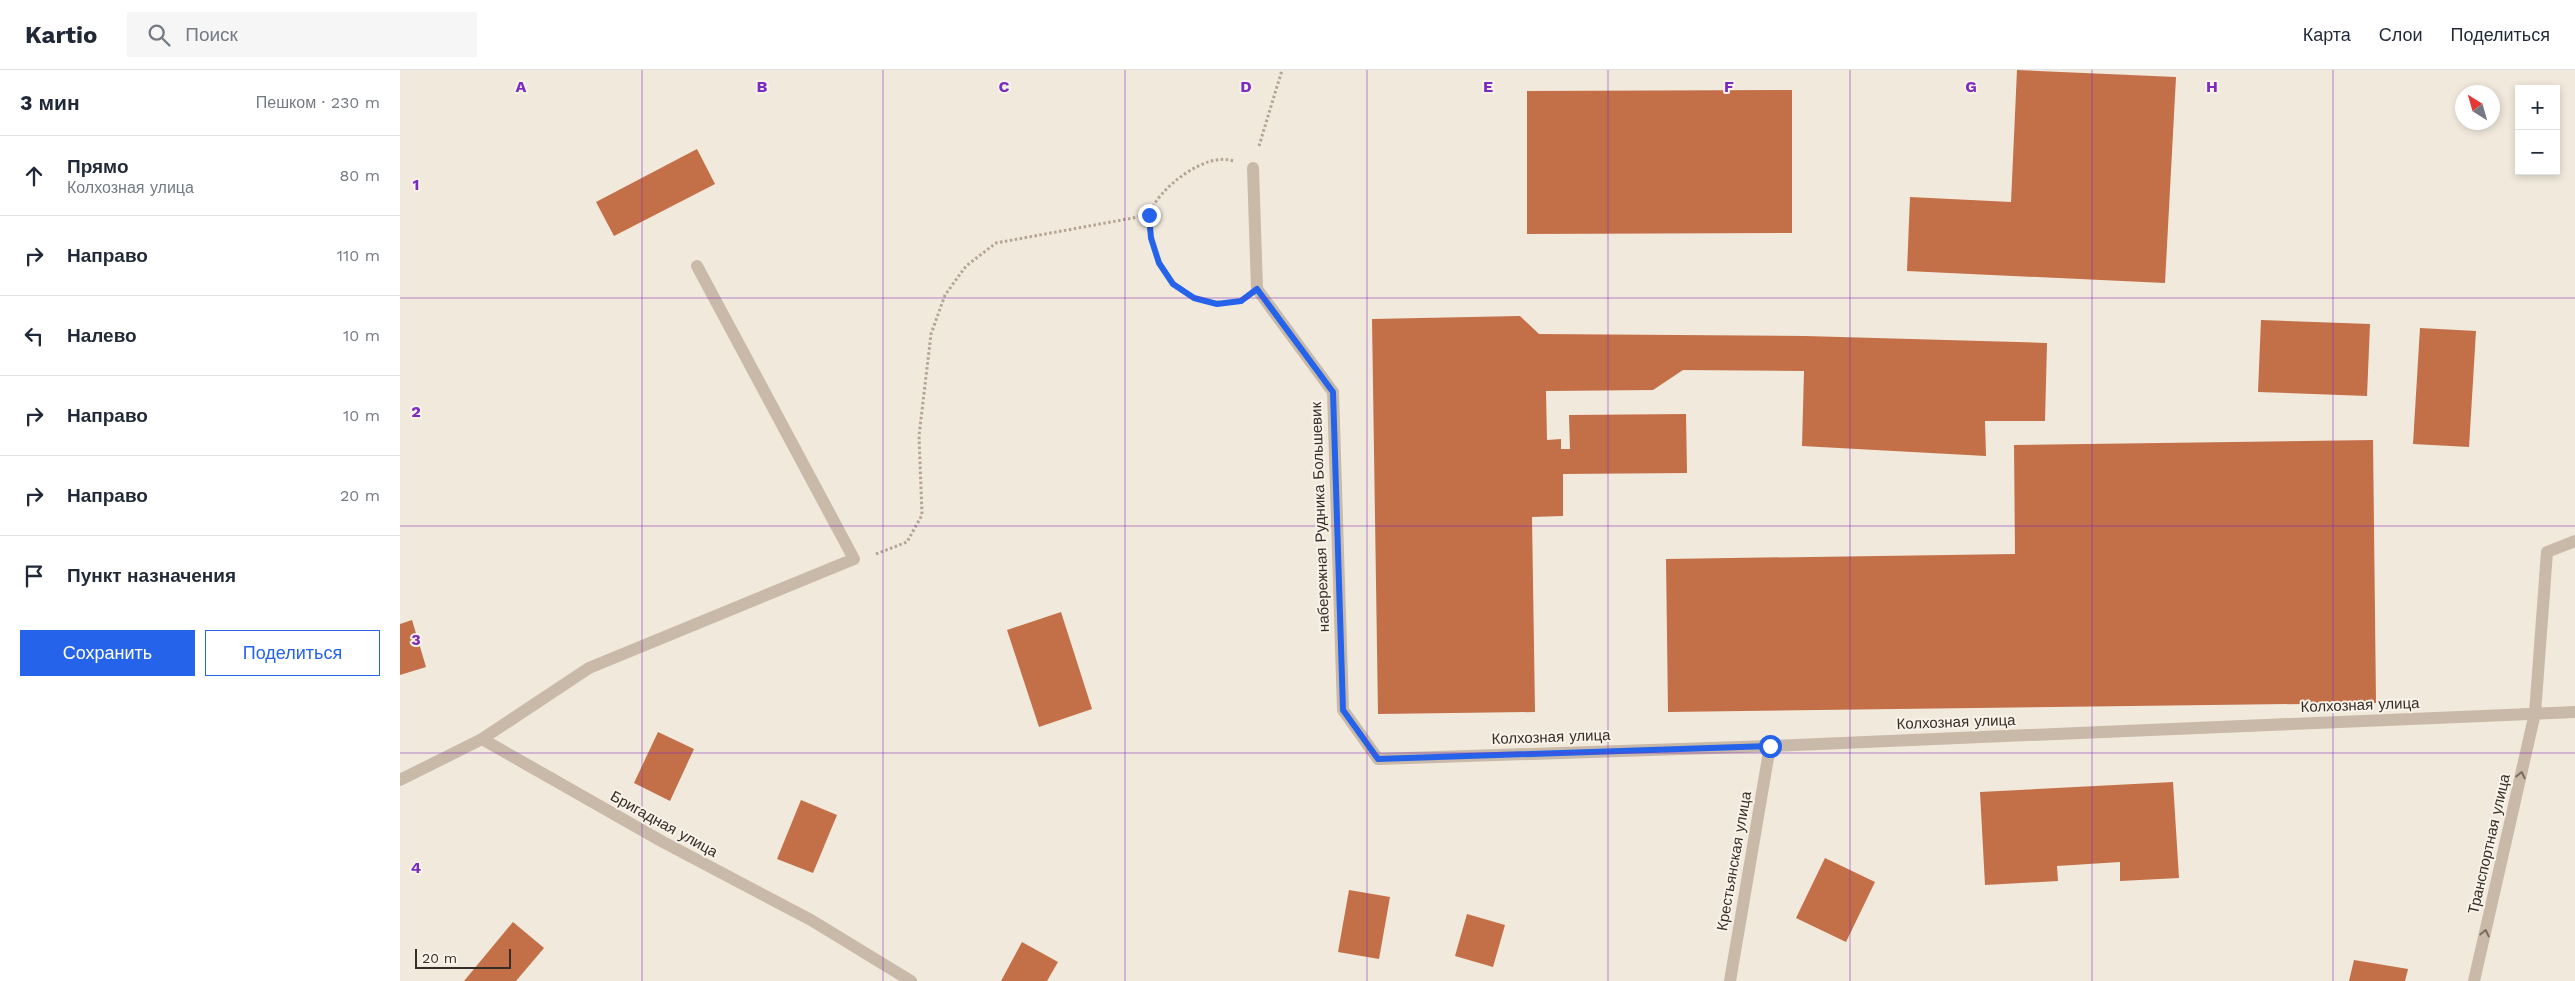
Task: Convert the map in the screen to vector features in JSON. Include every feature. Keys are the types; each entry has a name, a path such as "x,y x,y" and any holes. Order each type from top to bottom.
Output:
{"street":[{"path":"1253,168 1257,289"},
{"path":"400,780 482,739 589,668 854,559 697,266"},
{"name":"набережная Рудника Большевик","path":"1257,289 1333,392 1343,710 1378,759"},
{"name":"Транспортная улица","path":"2474,981 2535,713 2547,552 2575,541"},
{"name":"Колхозная улица","path":"1378,759 1770,746 2575,712"},
{"name":"Бригадная улица","path":"482,739 663,842 811,920 911,981"},
{"name":"Крестьянская улица","path":"1730,981 1770,746"}],"path":[{"path":"1257,289 1241,301 1217,304 1194,298 1173,284 1159,263 1151,238 1149,215 1164,193 1194,166 1223,157 1253,168 1282,70"},
{"path":"854,559 907,542 922,515 919,436 931,334 945,295 966,266 996,243 1149,215"}],"building":[{"path":"2017,70 2176,77 2165,283 1907,271 1910,197 2011,202"},
{"path":"1792,90 1792,233 1527,234 1527,91"},
{"path":"697,149 715,184 614,236 596,202"},
{"path":"1520,316 1539,334 1805,336 2047,343 2045,421 1985,421 1986,456 1802,446 1804,371 1683,370 1653,390 1546,391 1547,440 1561,439 1561,449 1570,449 1569,415 1686,414 1687,473 1563,474 1563,516 1532,517 1535,712 1378,714 1372,319"},
{"path":"2261,320 2370,324 2367,396 2258,392"},
{"path":"2420,328 2476,331 2469,447 2413,444"},
{"path":"2373,440 2376,703 1668,712 1666,559 2015,554 2014,445"},
{"path":"1061,612 1092,709 1039,727 1007,630"},
{"path":"412,620 426,667 400,675 400,624"},
{"path":"658,732 694,749 670,801 634,783"},
{"path":"2173,782 2179,878 2120,881 2120,862 2057,866 2058,881 1985,885 1980,792"},
{"path":"801,800 837,815 813,873 777,859"},
{"path":"1825,858 1875,882 1846,942 1796,918"},
{"path":"1349,890 1390,897 1379,959 1338,952"},
{"path":"1467,914 1505,925 1493,967 1455,956"},
{"path":"513,922 544,948 516,981 464,981"},
{"path":"1022,942 1058,962 1047,981 1001,981"},
{"path":"2354,960 2408,969 2405,981 2349,981"}],"route":[{"path":"1149,215 1151,238 1159,263 1173,284 1194,298 1217,304 1241,301 1257,289 1333,392 1343,710 1378,759 1770,746"}]}
